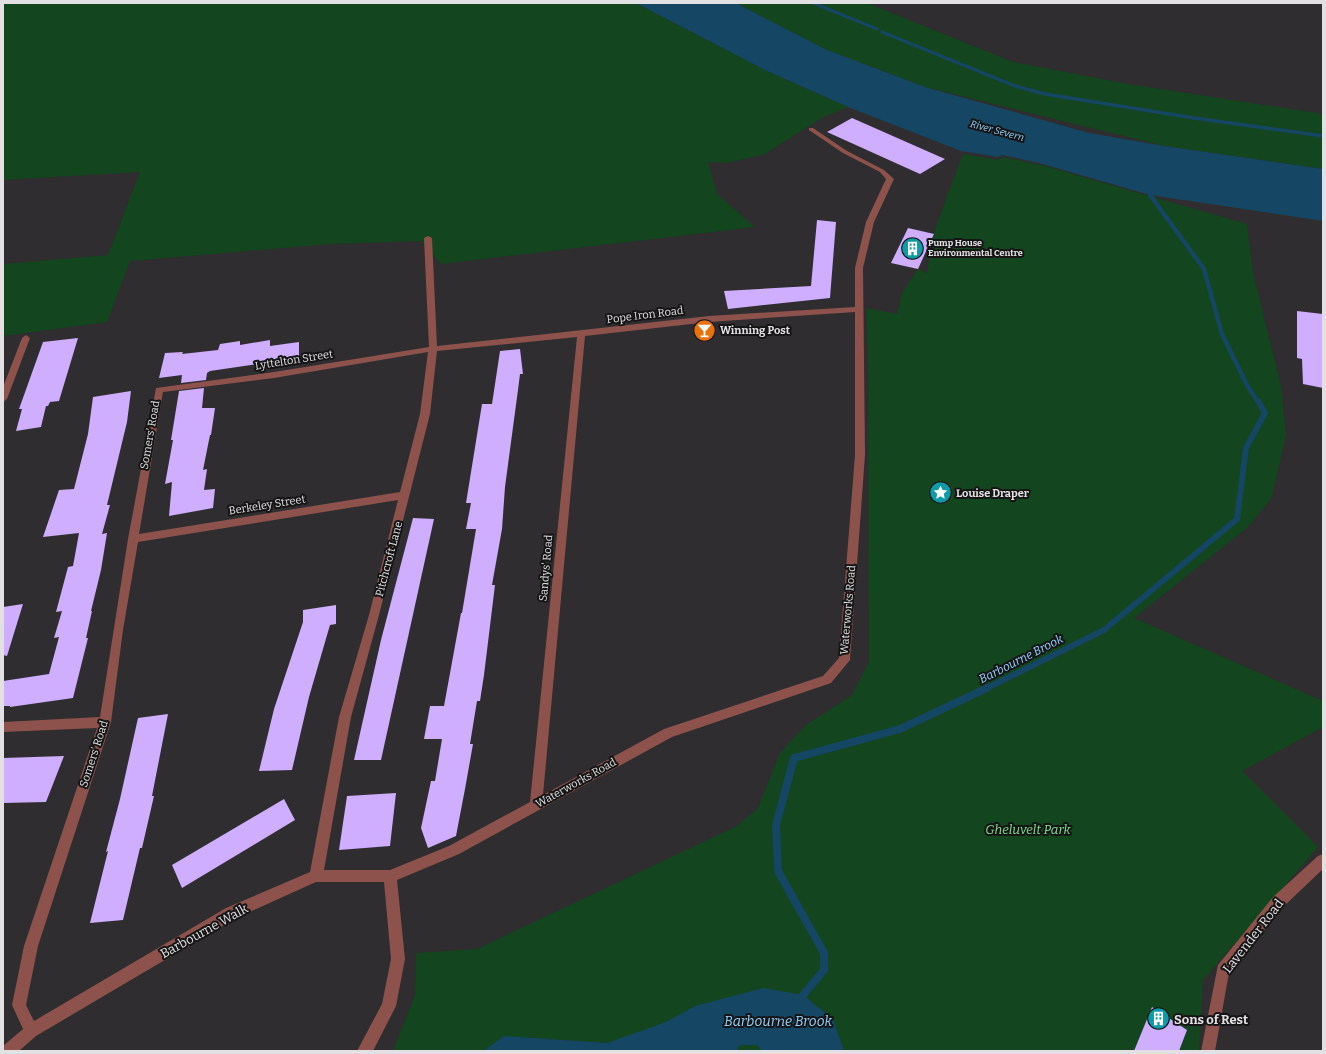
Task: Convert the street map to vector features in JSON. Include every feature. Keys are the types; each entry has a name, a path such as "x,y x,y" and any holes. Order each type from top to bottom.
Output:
{"street":[{"name":"Waterworks Road","path":"390,876 454,850 668,732 827,680 844,660 860,455 859,268 874,209 890,179 882,171 845,152 811,129"},
{"name":"Pitchcroft Lane","path":"316,876 345,717 405,495 425,414 433,349 428,238"},
{"name":"Pope Iron Road","path":"433,349 709,319 859,309"},
{"name":"Sandys' Road","path":"536,804 581,334"},
{"path":"3,399 26,338"},
{"name":"Lyttelton Street","path":"158,390 274,375 433,349"},
{"name":"Somers' Road","path":"32,1031 19,1004 31,946 105,722 158,390"},
{"name":"Berkeley Street","path":"133,539 405,495"},
{"path":"3,727 105,722"},
{"name":"Lavender Road","path":"1208,1051 1223,970 1278,902 1323,860"},
{"name":"Barbourne Walk","path":"32,1031 231,913 316,876 390,876"},
{"path":"364,1051 369,1045 388,1006 398,959 390,876"},
{"path":"8,1051 32,1031"}],"green space":[{"path":"3,3 636,3 765,70 848,107 823,117 765,154 727,163 708,162 717,194 755,227 441,264 421,241 331,244 130,261 107,322 3,336 3,264 108,255 140,172 3,180"},
{"path":"736,3 867,3 1013,62 1128,84 1323,114 1323,169 1164,146 925,87 827,50"},
{"name":"Gheluvelt Park","path":"963,154 998,160 1003,157 1045,166 1247,224 1253,273 1281,386 1286,435 1272,497 1248,527 1134,618 1323,701 1323,727 1242,771 1318,847 1203,980 1199,1051 393,1051 415,995 416,953 477,949 737,826 758,808 780,753 806,725 852,695 869,662 868,367 866,308 897,314 902,293 918,269 927,273 934,233"}],"water":[{"name":"River Severn","path":"636,3 736,3 827,50 925,87 1089,133 1164,146 1323,169 1323,221 1150,195 1039,163 1002,155 998,157 961,151 848,107 765,70"},
{"name":"Barbourne Brook","path":"763,988 803,995 833,1019 844,1051 762,1051 757,1045 740,1045 736,1051 483,1051 504,1036 607,1043 666,1022 695,1006"}],"building":[{"path":"852,118 945,159 920,174 827,132"},
{"path":"817,220 836,222 830,298 728,309 724,291 811,286"},
{"name":"Pump House Environmental Centre","path":"908,228 934,234 918,269 891,263"},
{"path":"1297,311 1323,314 1323,388 1303,384 1302,359 1297,358"},
{"path":"78,338 59,401 50,402 48,406 46,406 41,427 16,431 22,409 19,409 43,342"},
{"path":"270,340 270,346 299,342 299,358 210,371 207,373 206,380 181,383 182,375 159,378 165,353 183,352 182,354 218,350 220,344 240,341 240,345"},
{"path":"520,349 523,374 520,374 505,487 502,529 492,585 495,585 484,675 480,701 477,701 470,744 473,744 465,789 456,836 428,848 421,828 431,781 435,781 442,739 424,739 430,706 444,706 462,613 476,529 466,529 471,503 466,503 482,404 492,404 500,351"},
{"path":"204,388 202,408 215,408 211,435 203,470 207,469 204,490 215,489 213,508 169,516 172,482 165,484 173,440 171,440 179,391"},
{"path":"131,391 127,422 107,505 110,505 102,534 107,533 101,570 91,611 86,638 88,638 73,698 10,707 3,706 3,681 49,674 59,637 54,638 62,611 56,612 68,567 73,566 79,533 43,537 59,490 74,489 88,434 93,397"},
{"path":"413,518 434,519 381,760 354,760 381,640"},
{"path":"23,604 7,656 3,655 3,607"},
{"path":"336,605 336,624 330,625 309,697 292,770 259,771 274,709 303,622 303,610"},
{"path":"168,714 152,796 154,796 123,920 90,923 138,718"},
{"path":"64,756 46,802 3,803 3,758"},
{"path":"396,793 390,846 339,850 347,796"},
{"path":"284,799 295,820 182,888 172,865"},
{"name":"Sons of Rest","path":"1152,1007 1187,1030 1179,1051 1134,1051"}],"waterway":[{"path":"813,3 877,29"},
{"path":"882,32 1015,86 1045,94 1194,118 1323,136"},
{"name":"Barbourne Brook","path":"1154,188 1150,195 1204,269 1222,334 1247,385 1258,402"},
{"name":"Barbourne Brook","path":"985,689 1104,630 1237,519 1246,448 1265,413 1258,401"},
{"name":"Barbourne Brook","path":"798,1001 824,970 824,953 778,871 776,825 794,758 900,729 987,688"}],"place":[{"name":"Pump House Environmental Centre","path":"913,248"},
{"name":"Winning Post","path":"704,330"},
{"name":"Louise Draper","path":"941,493"},
{"name":"Sons of Rest","path":"1159,1019"}]}
